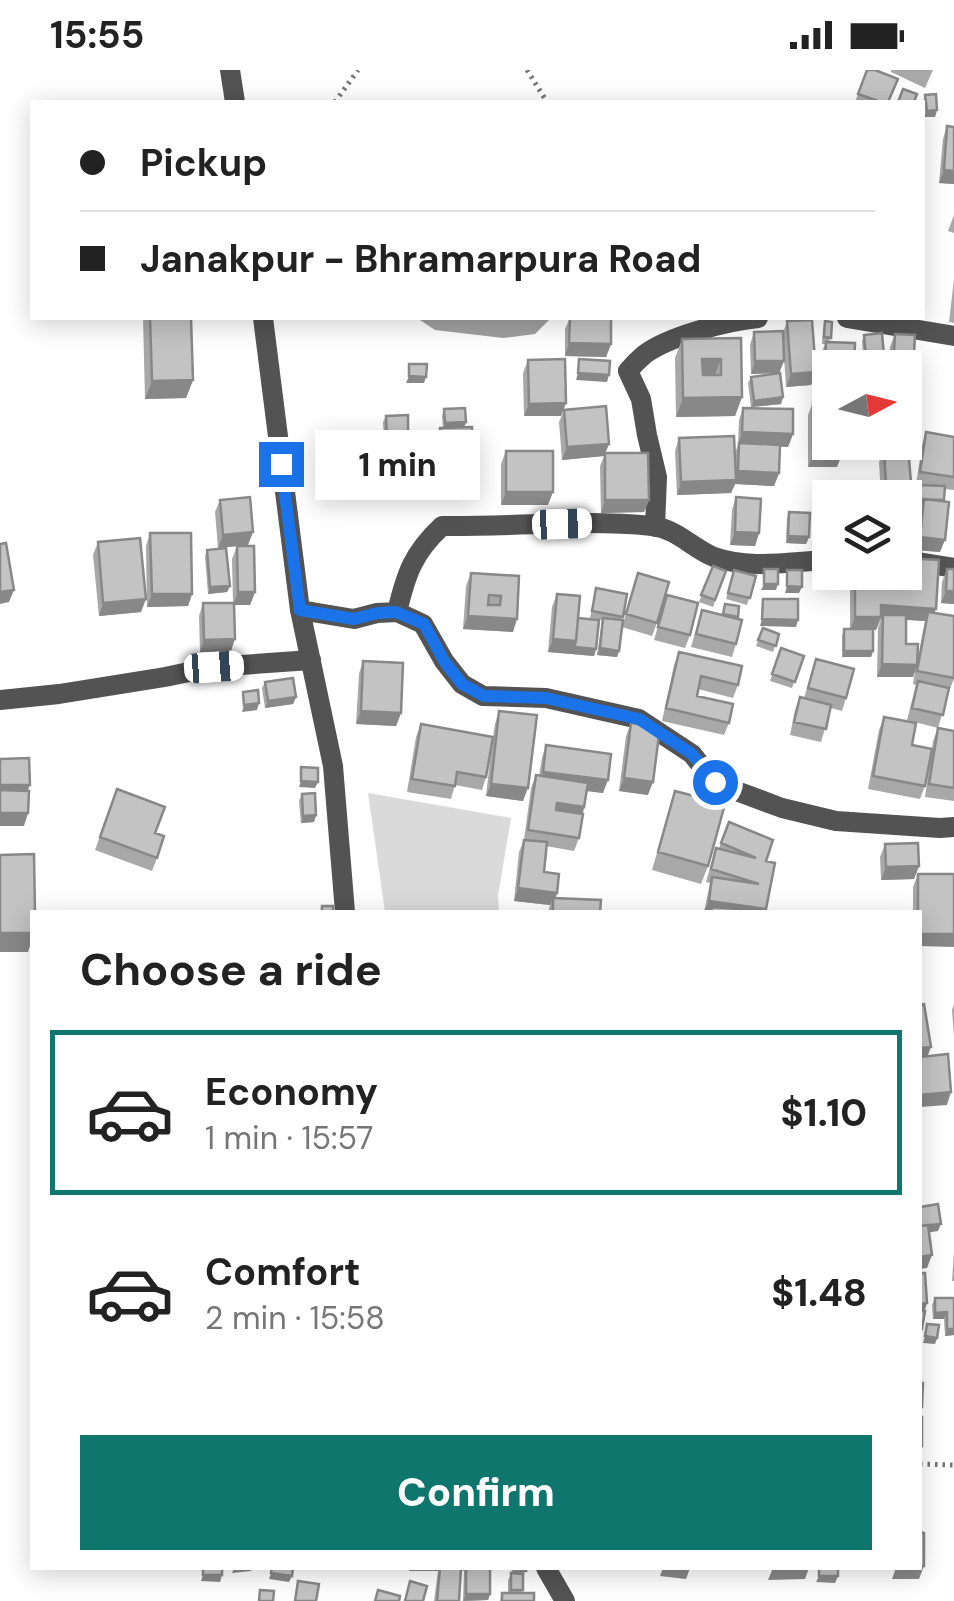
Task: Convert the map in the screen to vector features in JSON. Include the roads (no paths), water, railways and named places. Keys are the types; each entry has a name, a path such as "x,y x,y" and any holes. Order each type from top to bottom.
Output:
{"street":[{"path":"230,70 234,100"},
{"path":"263,320 300,610 334,766 345,910"},
{"path":"655,527 657,478 641,398 628,371 646,353 734,320"},
{"path":"866,320 954,336"},
{"path":"396,612 403,585 421,546 442,526 598,523 655,527 673,531 716,557 752,564 812,561"},
{"path":"922,563 954,568"},
{"path":"300,610 354,619 396,612 424,624 462,684 484,696 546,698 639,719 692,754 715,782 782,808 836,822 954,827"},
{"path":"0,700 165,678 214,667 311,660"},
{"path":"547,1570 564,1601"}]}
